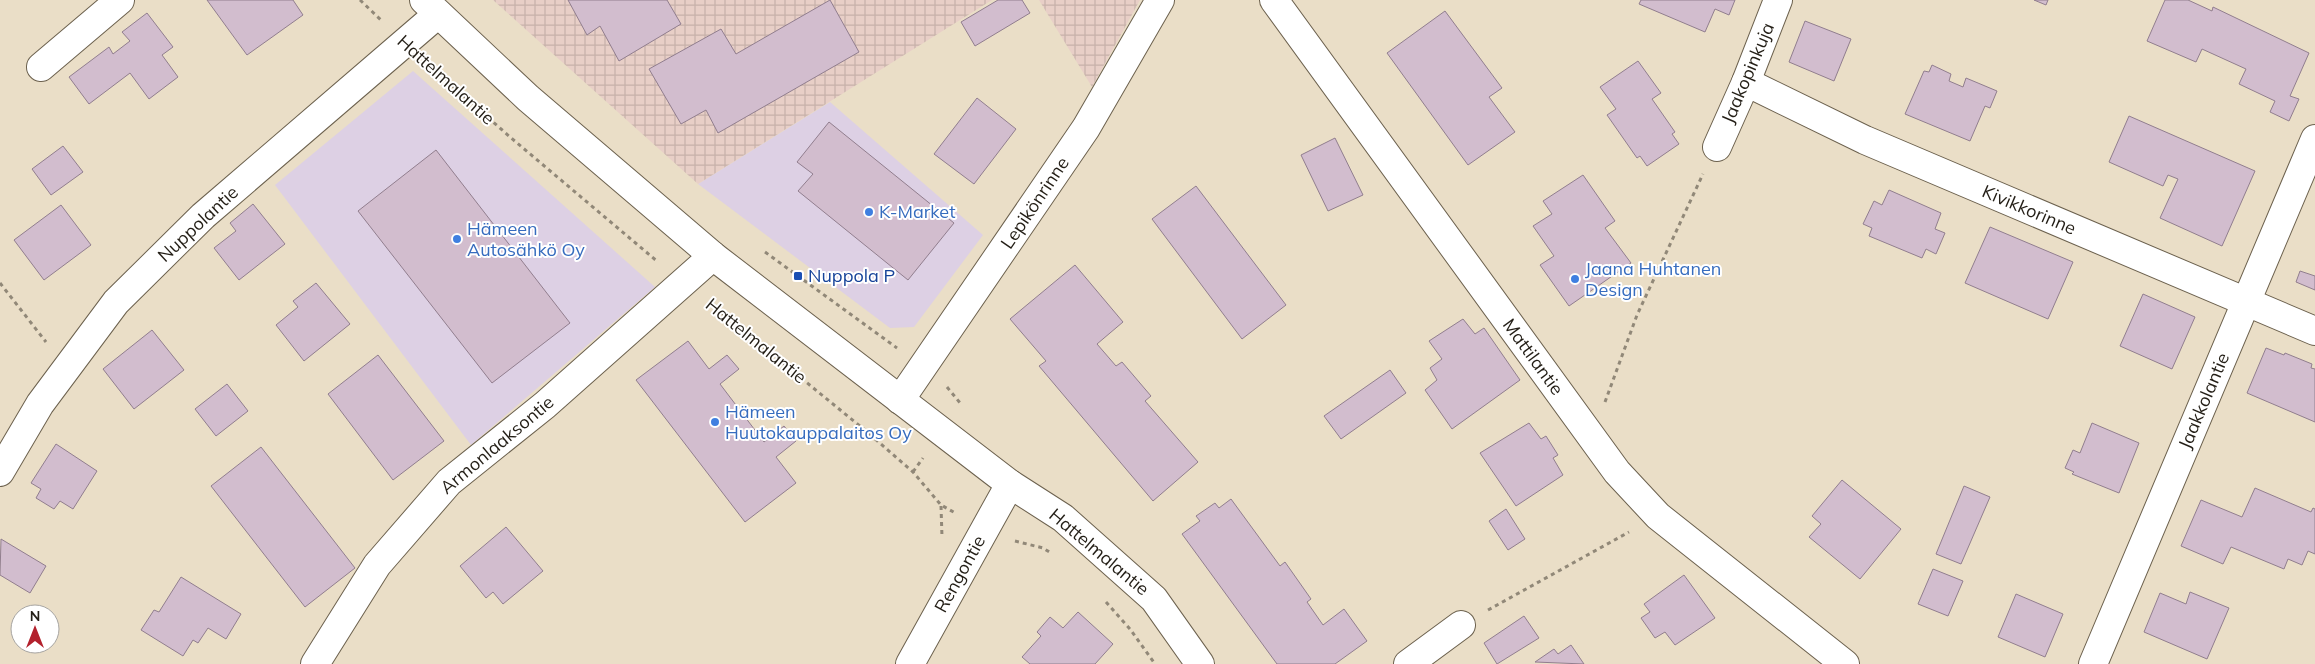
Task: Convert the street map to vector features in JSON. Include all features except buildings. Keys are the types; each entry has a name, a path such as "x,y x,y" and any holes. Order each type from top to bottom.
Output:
{"street":[{"path":"41,67 120,0"},
{"name":"Lepikönrinne","path":"900,400 1086,128 1160,0"},
{"name":"Mattilantie","path":"1274,0 1616,472 1658,516 1844,664"},
{"name":"Jaakopinkuja","path":"1716,147 1746,82 1778,0"},
{"name":"Nuppolantie","path":"0,472 40,404 116,302 203,216 405,44 431,7"},
{"name":"Hattelmalantie","path":"431,7 528,98 713,256 1010,484 1063,518 1126,572 1154,599 1200,664"},
{"name":"Kivikkorinne","path":"1746,82 1864,140 2315,331"},
{"name":"Jaakkolantie","path":"2093,664 2315,138"},
{"name":"Armonlaaksontie","path":"316,664 377,565 449,482 545,405 685,283 713,256"},
{"name":"Rengontie","path":"910,664 1010,484"},
{"path":"1408,664 1461,625"}],"path":[{"name":"Hattelmalantie","path":"360,0 405,44 510,137 866,431 913,472 941,505 984,529 1026,545 1043,548 1059,558"},
{"path":"1609,391 1637,315 1716,147"},
{"path":"0,283 68,368"},
{"path":"1461,625 1658,516"},
{"name":"Hattelmalantie","path":"1100,595 1130,629 1155,664"}],"shaded area":[{"path":"493,0 992,0 698,184"},
{"path":"1039,0 1140,0 1092,87"},
{"path":"413,71 655,287 471,445 275,185"},
{"path":"830,102 983,235 914,327 890,328 698,184"}],"place":[{"name":"K-Market","path":"869,212"},
{"name":"Hämeen Autosähkö Oy","path":"457,239"},
{"name":"Nuppola P","path":"798,276"},
{"name":"Jaana Huhtanen Design","path":"1575,279"},
{"name":"Hämeen Huutokauppalaitos Oy","path":"715,422"}]}
